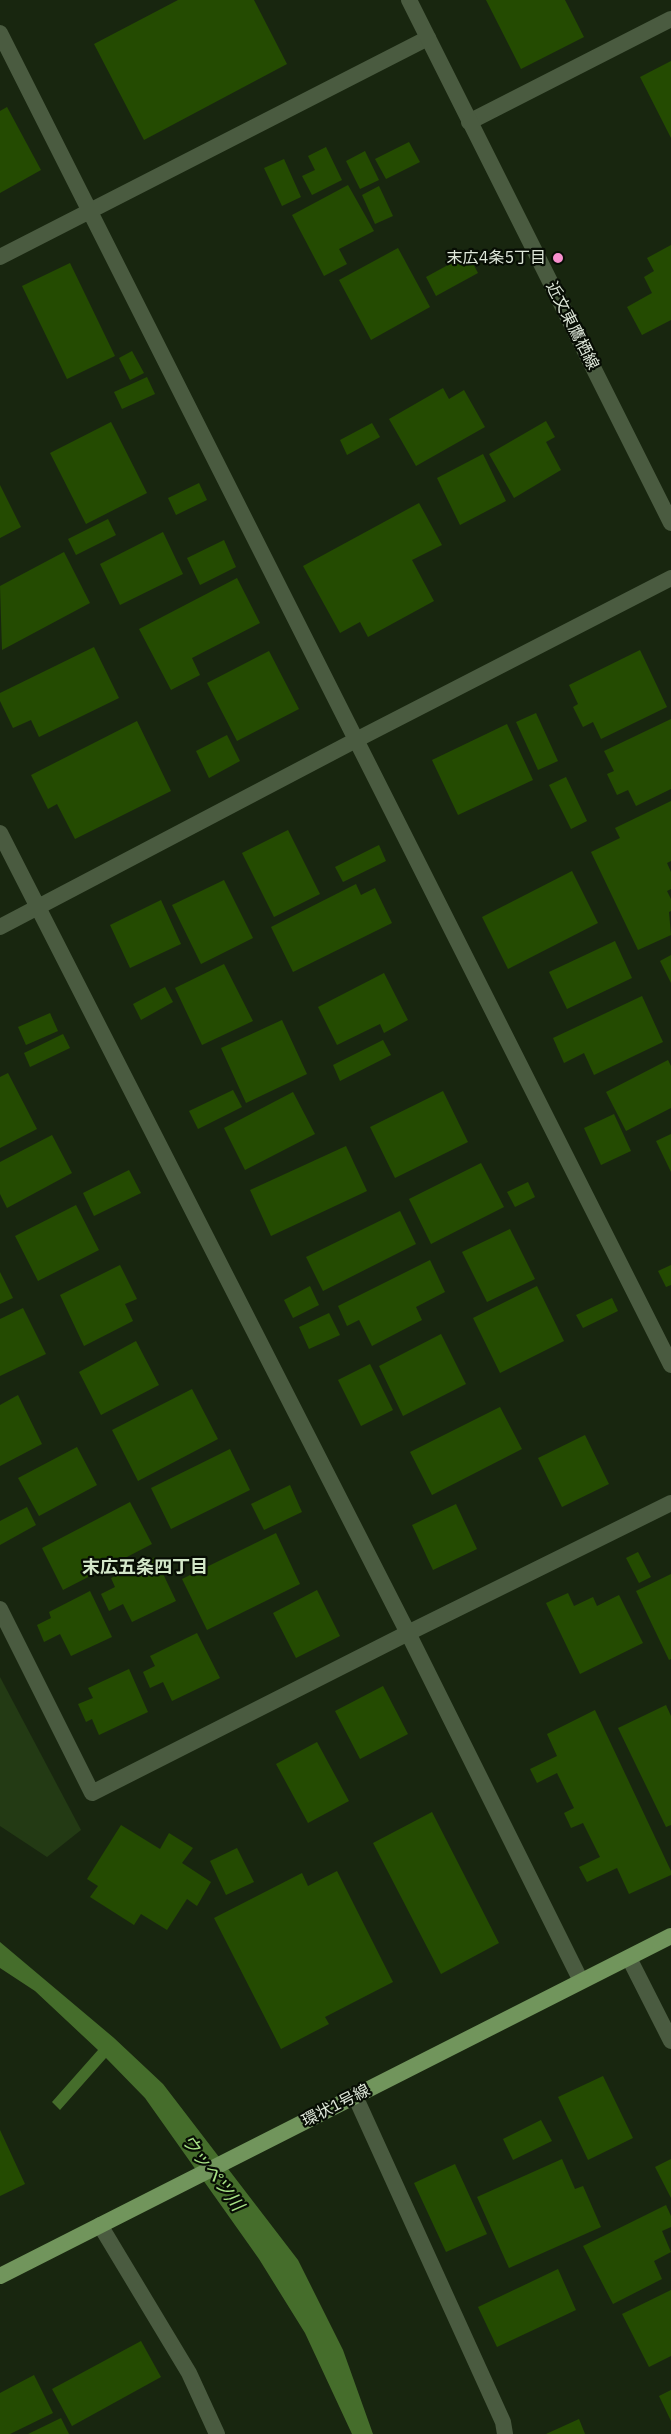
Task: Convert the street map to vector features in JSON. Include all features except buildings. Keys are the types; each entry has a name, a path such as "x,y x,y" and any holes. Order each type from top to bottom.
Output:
{"main road":[{"name":"環状1号線","path":"0,2276 671,1936"}],"street":[{"name":"近文東鷹栖線","path":"409,0 671,523"},
{"path":"469,122 671,19"},
{"path":"0,33 671,1365"},
{"path":"0,256 428,38"},
{"path":"0,927 671,578"},
{"path":"0,833 408,1633 581,1981"},
{"path":"0,1609 92,1793 671,1503"},
{"path":"628,1958 671,2041"},
{"path":"355,2096 503,2422 505,2434"},
{"path":"100,2225 189,2373 217,2434"}],"shaded area":[{"path":"0,1677 81,1830 47,1857 0,1826"}],"water":[{"name":"ウッペツ川","path":"0,1942 114,2038 163,2084 298,2260 343,2350 373,2434 352,2434 305,2333 259,2259 145,2098 106,2058 60,2110 52,2102 98,2050 35,1991 0,1968"}],"place":[{"name":"末広4条5丁目","path":"558,258"}],"district":[{"name":"末広五条四丁目","path":"145,1568"}]}
